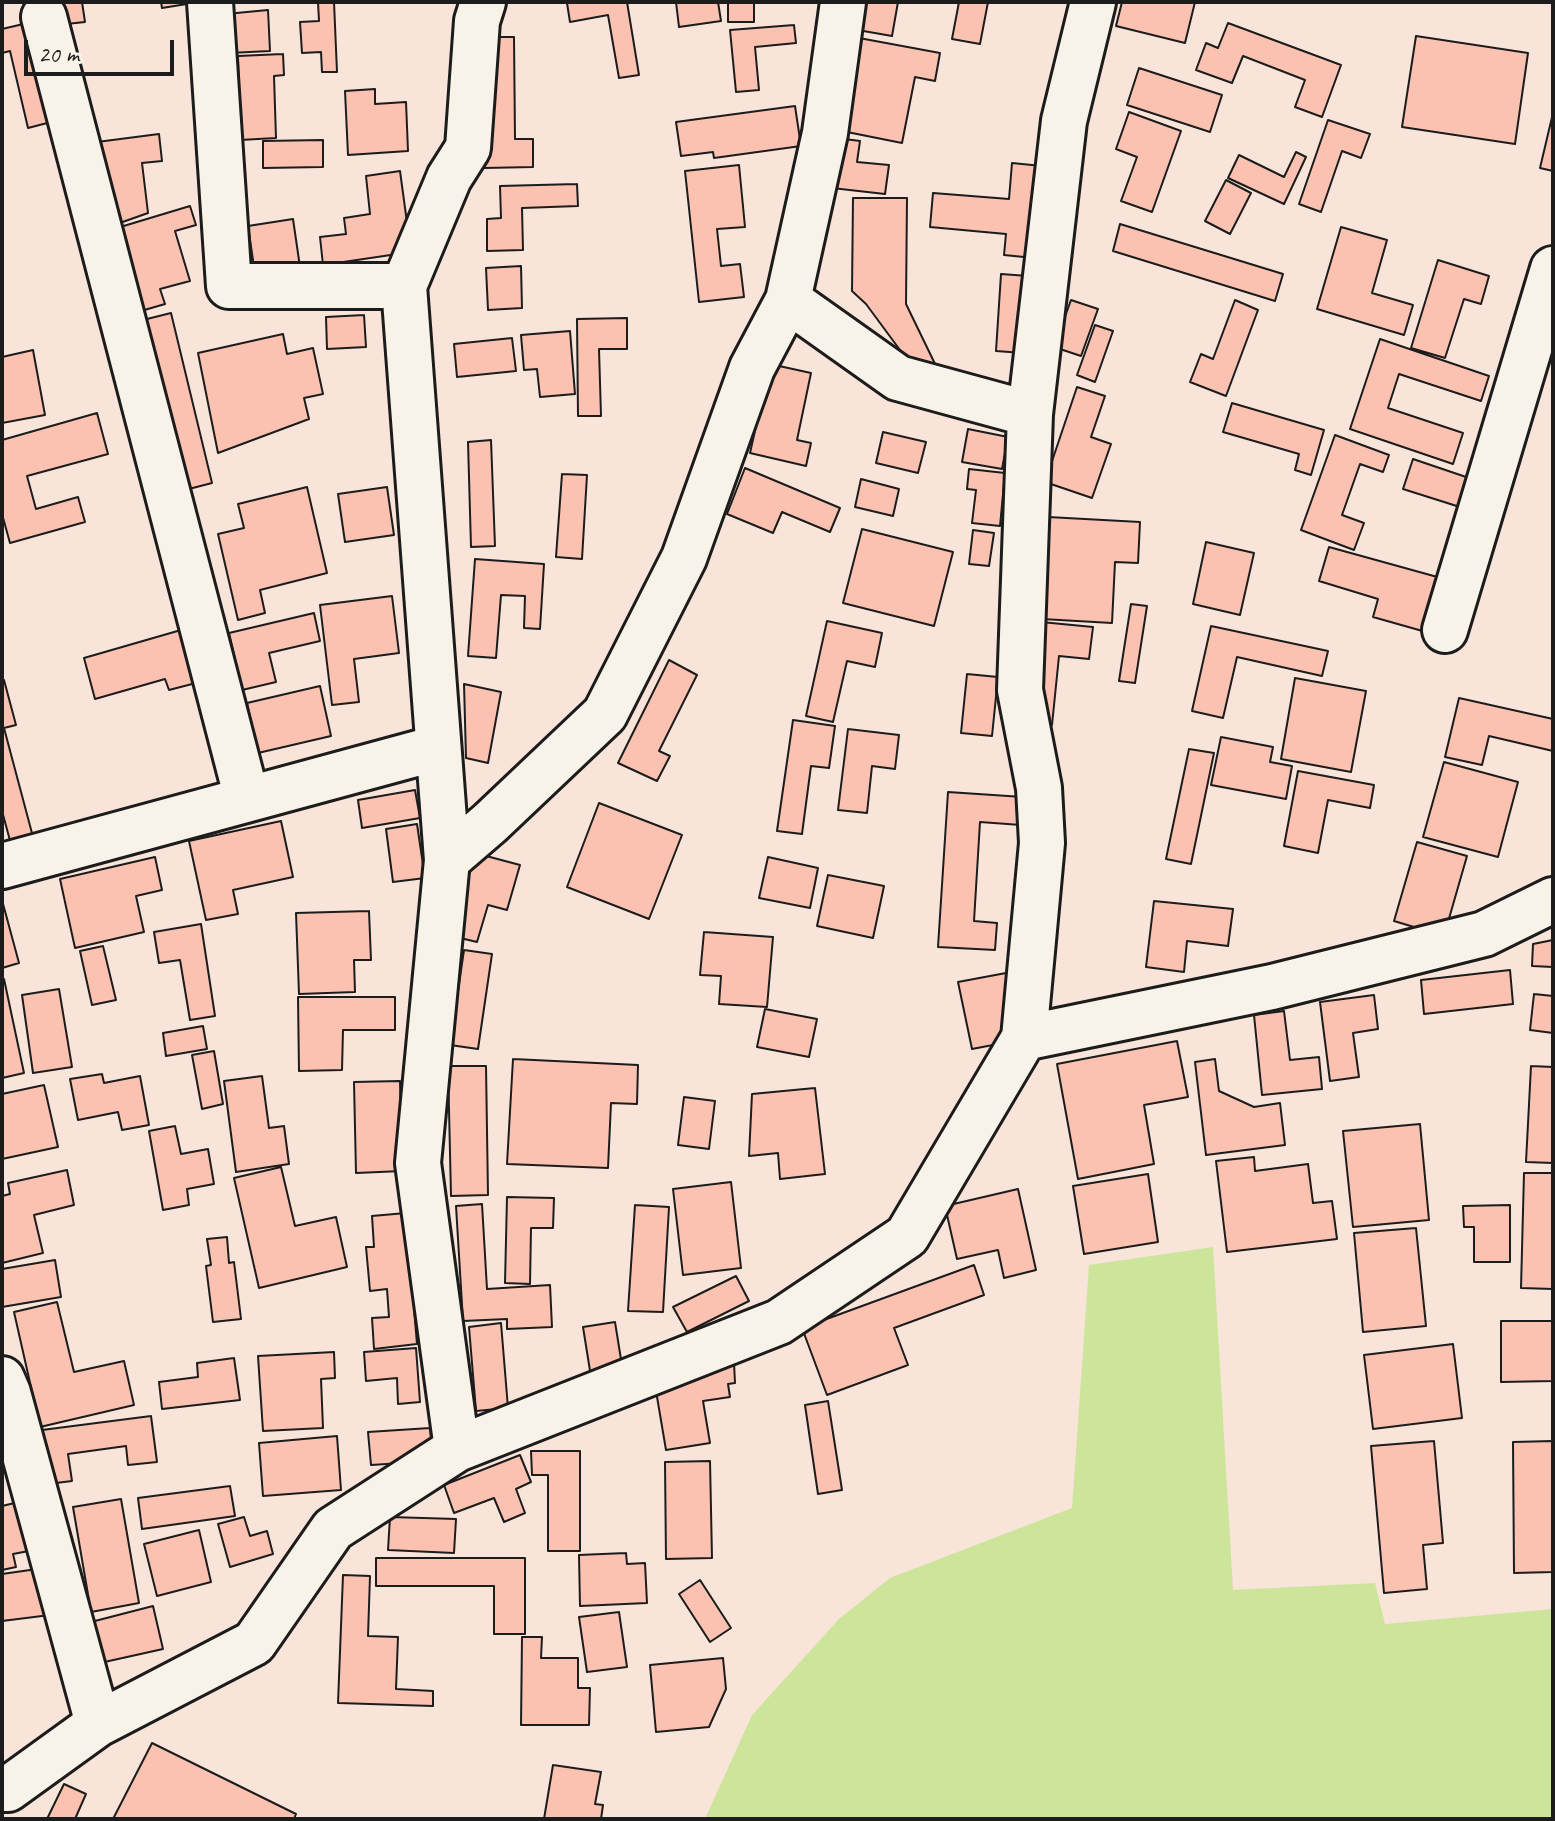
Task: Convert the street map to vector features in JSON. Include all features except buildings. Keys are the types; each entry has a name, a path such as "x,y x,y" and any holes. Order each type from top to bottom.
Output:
{"street":[{"path":"210,2 229,286 404,286"},
{"path":"457,1449 418,1163 447,860 404,286 449,178 468,148 477,21 483,2"},
{"path":"447,860 605,714 684,558 752,368 788,300 825,133 843,2"},
{"path":"4,1795 98,1724 254,1643 333,1529 457,1449 779,1322 907,1236 1024,1038 1042,843 1039,788 1020,690 1030,414 1064,121 1093,2"},
{"path":"44,17 247,799"},
{"path":"1445,630 1553,269"},
{"path":"788,300 898,378 1030,414"},
{"path":"2,866 437,748"},
{"path":"1024,1038 1272,987 1484,934 1553,900"},
{"path":"2,1379 98,1724"}],"green space":[{"path":"1213,1247 1233,1590 1375,1583 1385,1624 1553,1609 1553,1819 705,1819 752,1715 839,1619 890,1578 1072,1508 1089,1265"}]}
